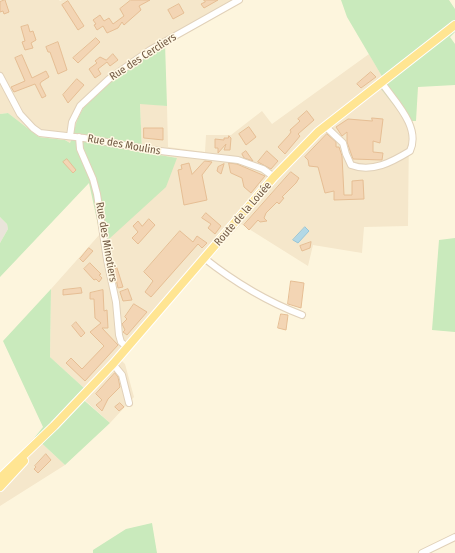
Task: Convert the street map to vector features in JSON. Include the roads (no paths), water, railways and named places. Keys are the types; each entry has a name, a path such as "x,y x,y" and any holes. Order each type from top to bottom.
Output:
{"main road":[{"name":"Route de la Louée","path":"0,487 54,426 113,364 274,177 300,150 326,127 455,25"},
{"name":"Route de la Louée","path":"0,478 54,426"}],"street":[{"name":"Rue des Cercliers","path":"70,136 72,122 80,106 109,79 150,50 239,0"},
{"name":"Rue des Moulins","path":"0,76 17,109 32,128 48,135 79,137 158,151 238,160 263,169 274,177"},
{"path":"326,127 343,143 351,165 360,168 376,167 410,151 414,136 412,127 382,83"},
{"name":"Rue des Minotiers","path":"79,137 80,149 93,179 97,194 107,260 116,302 119,335 121,342 127,347"},
{"path":"204,258 286,309 302,315"},
{"path":"113,364 122,375 130,403"},
{"path":"422,553 455,537"}],"water":[{"path":"305,227 309,231 298,243 293,240"}]}
